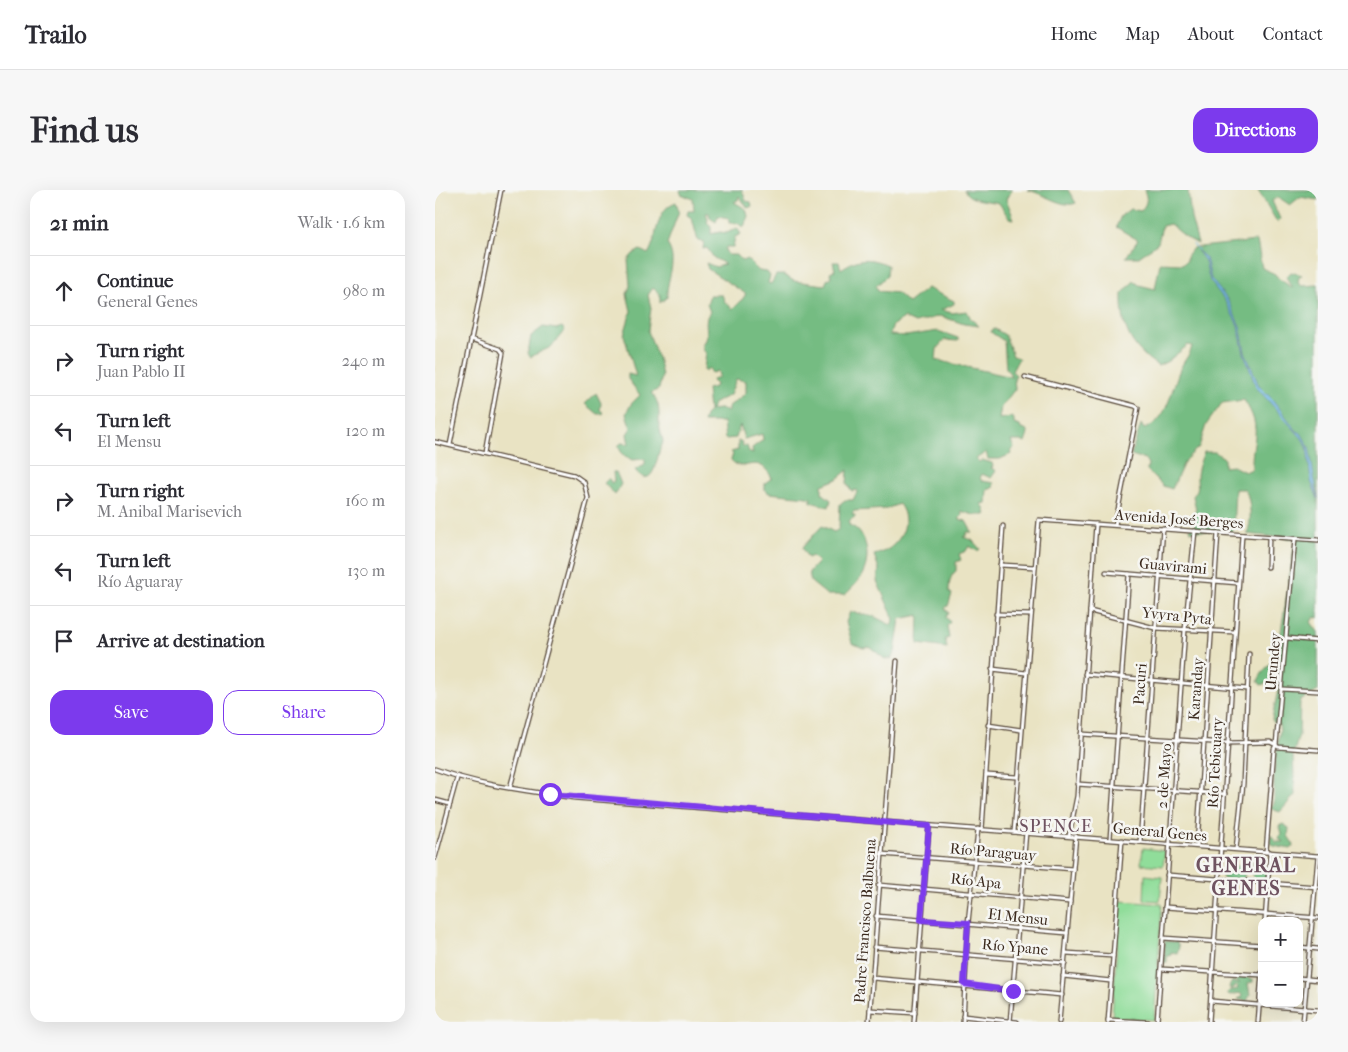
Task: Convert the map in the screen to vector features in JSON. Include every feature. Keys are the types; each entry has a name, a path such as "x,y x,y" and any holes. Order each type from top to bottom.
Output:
{"street":[{"path":"450,445 501,190"},
{"path":"471,339 500,349 503,353 485,453"},
{"path":"1025,377 1138,408 1115,525"},
{"path":"435,442 574,475 584,482 587,498 510,788"},
{"name":"Avenida José Berges","path":"1035,567 1039,520 1318,540"},
{"path":"1069,836 1077,784 1096,524"},
{"path":"963,1022 968,923 985,775 1003,526"},
{"name":"Pacuri","path":"1140,842 1163,528"},
{"name":"2 de Mayo","path":"1157,1022 1185,630 1195,531"},
{"name":"Karanday","path":"1197,846 1218,533"},
{"name":"Río Tebicuary","path":"1209,1022 1242,535"},
{"path":"1268,567 1269,537"},
{"name":"Urundey","path":"1266,917 1274,749 1282,689 1295,539"},
{"path":"1000,565 1035,567 1025,673 1014,832"},
{"name":"Guavirami","path":"1106,572 1238,583"},
{"path":"1110,839 1129,574"},
{"name":"Yvyra Pyta","path":"1089,611 1125,622 1155,628 1235,632"},
{"path":"996,614 1031,615"},
{"path":"1287,638 1318,641"},
{"path":"1236,849 1243,784 1249,654"},
{"name":"Padre Francisco Balbuena","path":"869,1022 878,885 897,661"},
{"path":"992,669 1025,673"},
{"path":"1085,674 1247,689"},
{"path":"1282,689 1318,691"},
{"path":"988,725 1021,730"},
{"path":"1081,734 1203,742 1270,742 1278,747 1318,750"},
{"name":"General Genes","path":"435,769 457,778 510,788 627,802 1318,856"},
{"path":"985,775 1017,777"},
{"path":"435,858 457,778"},
{"path":"1077,784 1115,785 1225,794"},
{"path":"435,800 450,804"},
{"path":"914,1022 929,826"},
{"path":"435,832 442,834"},
{"path":"1010,1022 1026,832"},
{"path":"1059,1022 1076,836"},
{"path":"1122,840 1108,1021 1148,1022"},
{"name":"Río Paraguay","path":"881,854 1073,869"},
{"path":"1303,1022 1318,856"},
{"path":"1167,875 1316,886"},
{"name":"Río Apa","path":"878,885 1070,902"},
{"path":"1165,907 1318,918"},
{"name":"El Mensu","path":"876,916 968,923 1067,934"},
{"path":"1163,938 1258,945"},
{"name":"Río Ypane","path":"874,947 1065,963"},
{"path":"1303,947 1318,949"},
{"path":"1065,953 1113,956"},
{"path":"1161,969 1258,975"},
{"path":"1063,976 1111,980"},
{"path":"872,978 964,984 1062,995"},
{"path":"1303,978 1318,980"},
{"path":"1211,1000 1258,1005"},
{"path":"1258,1022 1259,1007"},
{"path":"1282,1007 1318,1010"},
{"path":"870,1010 915,1013"},
{"path":"963,1016 1017,1022"}],"green space":[{"path":"680,190 742,190 746,201 751,202 752,206 748,208 739,196 738,200 734,202 746,209 748,216 744,227 737,223 729,223 729,218 718,216 716,222 710,218 709,213 706,213 707,223 711,227 711,234 727,233 737,228 741,234 735,237 733,247 726,247 725,250 728,255 737,255 742,261 747,259 759,271 767,272 770,276 768,283 771,284 776,275 784,275 794,281 825,285 827,280 832,277 830,272 835,270 833,262 839,262 841,269 859,260 881,262 888,265 887,276 876,286 878,291 897,293 908,303 927,288 954,301 954,304 941,310 952,313 967,311 971,319 979,326 964,324 940,316 915,323 904,318 893,325 889,335 906,336 938,331 958,338 958,341 944,340 937,349 936,360 1012,377 1006,368 1004,341 992,333 991,331 995,329 1005,335 1013,356 1019,358 1012,371 1016,375 1014,378 1015,389 1001,407 999,419 1011,417 1014,419 1014,424 1026,430 1028,434 1025,443 1011,441 1014,448 1011,450 1011,454 1000,459 988,459 986,452 976,459 979,462 982,460 992,463 993,467 991,468 996,471 991,478 982,474 980,478 982,481 994,483 993,488 987,490 986,503 981,504 986,515 974,515 961,511 962,516 959,519 966,521 972,532 967,532 967,535 963,537 972,540 980,549 978,551 969,546 966,551 959,554 961,560 956,562 956,571 951,577 949,592 952,594 948,606 945,608 949,613 946,617 950,622 947,626 949,638 945,639 947,648 918,644 919,615 900,619 895,652 891,659 885,659 870,647 863,648 852,643 846,622 850,612 873,616 891,625 894,619 877,581 879,569 874,555 882,553 896,543 901,536 905,520 899,504 886,509 854,511 852,514 856,516 849,521 849,525 860,533 866,545 867,560 865,567 855,585 845,595 827,595 811,582 809,572 818,562 812,556 808,558 802,548 822,526 834,532 839,529 840,504 845,500 853,500 857,492 857,490 852,491 847,484 848,470 837,479 822,485 822,493 831,500 829,507 811,502 811,498 807,497 769,493 765,490 765,483 772,478 766,470 756,464 741,466 731,460 733,454 731,452 738,450 738,441 741,441 743,446 747,446 749,452 753,454 752,448 763,440 762,434 744,439 740,425 736,438 725,439 723,422 703,422 706,414 711,410 709,411 707,389 715,387 716,384 712,381 719,377 718,371 712,373 709,368 705,371 704,369 706,353 703,350 703,342 705,342 707,334 706,323 710,312 707,304 710,295 722,295 725,302 733,309 746,294 708,269 706,263 716,267 725,264 714,258 707,248 703,249 704,242 698,241 692,218 687,215 688,211 694,211 693,199 681,194","holes":["736,379 746,381 746,393 728,407 728,411 720,409 711,410 714,403 730,395"]},
{"path":"964,190 1012,190 1006,199 1014,219 1009,218 999,203 975,199 970,197"},
{"path":"1027,190 1068,190 1076,203 1065,204"},
{"path":"1144,190 1188,190 1191,218 1198,244 1187,238 1170,224 1162,226 1158,243 1139,257 1126,257 1138,240 1116,227 1121,216 1130,209 1141,211 1145,206 1146,196"},
{"path":"1258,190 1314,190 1318,194 1318,200 1300,197 1290,205 1278,197 1272,201 1280,219 1277,222"},
{"path":"676,202 679,211 667,244 672,257 672,263 667,297 660,303 660,294 653,288 648,295 651,308 648,331 659,361 662,376 659,389 651,393 658,407 659,425 663,441 652,473 649,477 645,477 635,470 645,465 645,459 632,460 623,455 618,446 621,443 629,444 627,434 631,428 626,414 631,404 640,395 628,379 628,374 636,376 624,335 631,311 627,294 630,286 628,260 640,250 648,254 660,217 669,206"},
{"path":"1257,241 1262,268 1275,274 1293,288 1286,277 1291,272 1302,275 1299,277 1298,283 1302,286 1318,285 1318,618 1314,617 1311,622 1318,632 1318,691 1300,701 1299,735 1293,755 1295,795 1280,812 1269,808 1274,804 1274,771 1280,730 1279,724 1275,725 1272,719 1279,685 1270,682 1261,685 1258,681 1280,648 1295,539 1247,534 1250,523 1250,511 1249,499 1245,489 1235,489 1233,532 1191,531 1190,527 1196,525 1190,521 1196,509 1193,496 1197,489 1198,471 1204,452 1215,452 1224,458 1224,467 1233,466 1245,472 1252,469 1255,427 1254,419 1244,400 1222,403 1206,425 1199,447 1185,460 1172,489 1163,486 1147,470 1148,464 1145,459 1131,455 1141,424 1144,429 1152,425 1164,411 1181,367 1192,346 1188,345 1168,361 1158,366 1148,359 1134,344 1126,326 1122,306 1122,294 1134,281 1139,285 1155,289 1160,263 1182,264 1187,261 1187,256 1193,248"},
{"path":"543,327 556,329 562,327 565,330 551,347 530,357 528,353 531,336"},
{"path":"596,393 601,403 600,410 604,413 602,414 597,414 585,404"},
{"path":"613,472 616,472 621,484 615,495 604,483 609,478 611,483 614,481"},
{"path":"1283,824 1289,828 1288,836 1294,845 1291,849 1273,846 1270,843 1271,835 1276,842 1284,842 1279,839 1281,834 1279,826"},
{"path":"1143,848 1165,851 1163,866 1141,864"},
{"path":"1253,860 1261,870 1267,869 1267,881 1253,878"},
{"path":"1223,864 1228,865 1225,868 1227,871 1245,864 1244,880 1223,879 1221,872"},
{"path":"1145,875 1162,877 1160,901 1144,900"},
{"path":"1120,901 1162,904 1154,1020 1112,1017"},
{"path":"1165,941 1177,942 1179,947 1177,953 1171,952 1171,955 1167,956 1167,962 1164,963"},
{"path":"1240,976 1253,979 1253,982 1248,983 1250,995 1247,1001 1237,999 1243,997 1240,993 1230,995 1227,993 1238,989 1237,985 1231,990 1229,987 1233,980 1234,983 1240,983 1236,981"}],"water":[{"path":"1197,250 1206,258 1211,279 1227,299 1240,326 1245,352 1259,386 1272,399 1297,431 1301,433 1309,447 1318,499 1311,481 1307,446 1256,387 1244,353 1238,325 1224,299 1210,281 1205,261"}],"waterway":[{"path":"1193,244 1198,250"}],"district":[{"name":"SPENCE","path":"1056,826"},
{"name":"GENERAL GENES","path":"1246,876"}],"route":[{"path":"550,794 634,803 929,826 921,920 968,923 964,984 1013,991"}]}
